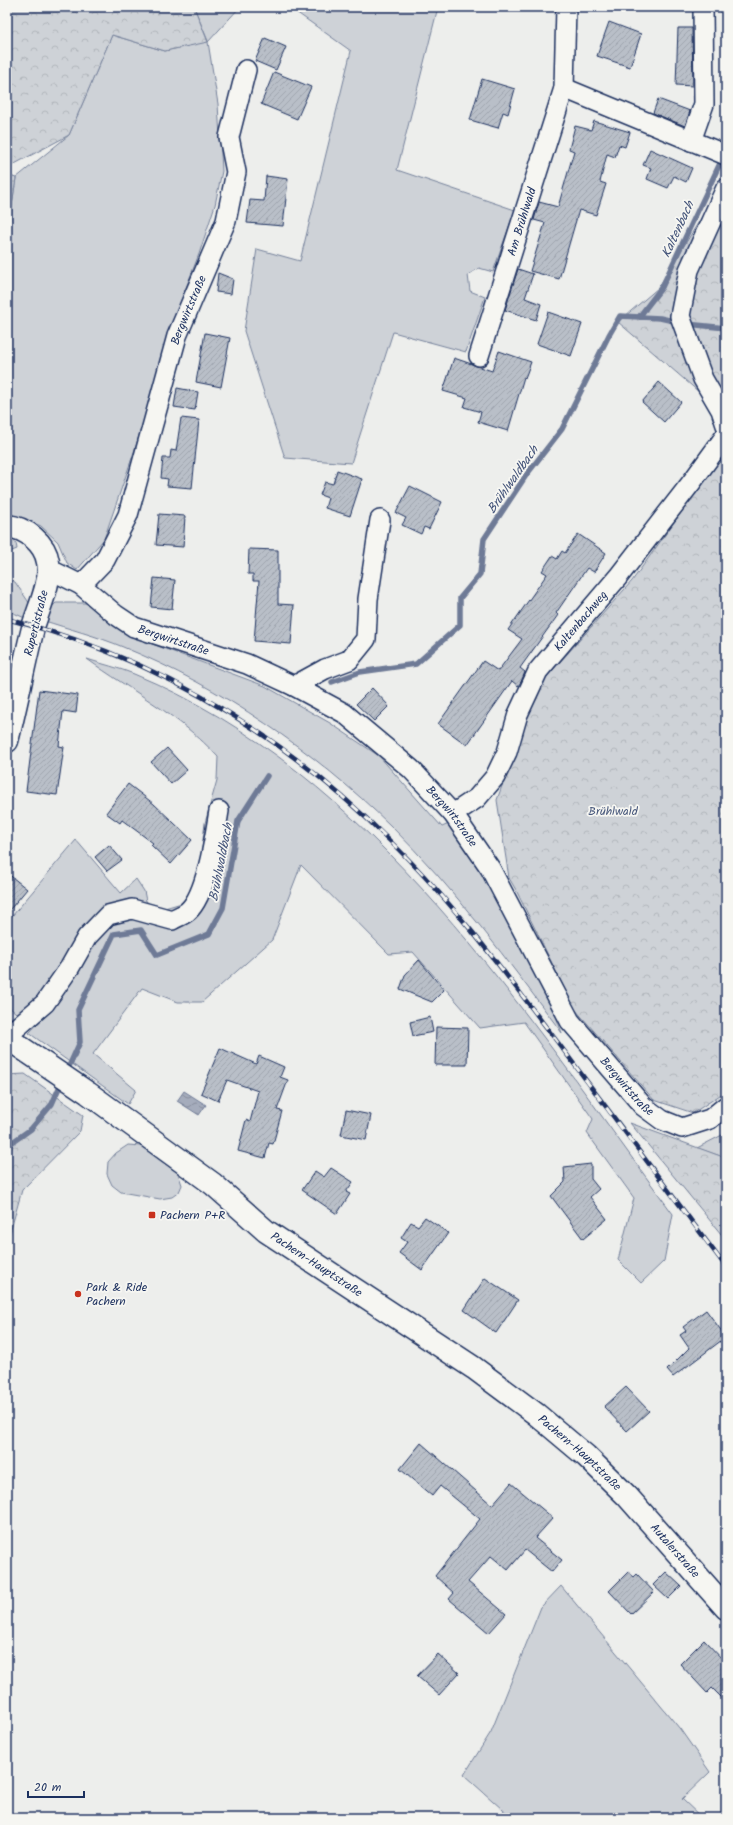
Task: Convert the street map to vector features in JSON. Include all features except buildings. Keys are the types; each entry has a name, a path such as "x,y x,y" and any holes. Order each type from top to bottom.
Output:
{"main road":[{"path":"7,526 15,527 28,533 38,542 45,553 49,570"},
{"name":"Rupertistraße","path":"7,741 34,626 49,570"},
{"name":"Pachern-Hauptstraße","path":"7,1037 88,1093 213,1184 266,1231 474,1368 536,1414 586,1456 624,1493"},
{"name":"Autalerstraße","path":"624,1493 726,1608"}],"street":[{"name":"Am Brühlwald","path":"479,356 564,88 566,7"},
{"path":"691,141 704,104 703,7"},
{"name":"Bergwirtstraße","path":"82,585 105,560 128,515 177,336 226,221 236,172 229,137 246,70"},
{"path":"564,88 726,155"},
{"path":"726,188 690,270 680,316 703,379 721,410 726,425"},
{"name":"Kaltenbachweg","path":"453,814 477,798 495,776 507,752 518,714 538,671 618,577 692,483 726,435"},
{"path":"294,686 325,669 349,660 366,640 368,599 380,520"},
{"name":"Bergwirtstraße","path":"49,570 82,585 116,615 134,627 247,664 294,686 344,713 411,769 453,814 490,868 570,1022 643,1106 662,1120 682,1128 710,1119 726,1106"},
{"path":"7,1037 45,1003 70,966 87,937 108,915 132,909 172,920 189,911 199,893 211,860 219,810"}],"green space":[{"path":"7,7 194,7 208,42 165,51 112,35 69,135 7,168"},
{"path":"194,7 240,7 208,42 218,104 222,171 215,205 199,254 177,311 134,452 104,539 77,570 67,563 58,542 41,526 19,517 7,517 7,240 16,178 69,135 112,35 165,51 208,41"},
{"path":"289,7 438,7 397,170 515,210 493,272 479,268 468,275 470,291 485,297 466,352 393,332 351,463 285,458 244,331 257,249 300,261 351,51"},
{"path":"7,175 16,178 7,240"},
{"path":"703,215 726,228 726,432 707,399 618,322 658,288"},
{"name":"Brühlwald","path":"726,450 726,1091 693,1113 654,1100 574,1008 509,878 497,800 536,689 632,581"},
{"path":"7,535 16,543 17,549 7,553"},
{"path":"7,580 15,582 30,604 27,619 7,610"},
{"path":"56,603 86,603 128,635 265,686 330,723 379,756 442,827 451,823 504,911 548,998 562,1033 459,900 391,826 361,798 298,747 265,723 196,682 160,663 113,643 42,620 46,612"},
{"path":"87,659 134,674 219,717 298,772 370,835 438,906 501,982 560,1059 673,1214 664,1261 641,1283 618,1260 634,1198 587,1133 593,1119 524,1022 480,1028 413,952 389,954 301,865 272,940 202,1002 178,1002 142,988 93,1054 136,1090 128,1104 29,1033 57,1003 61,966 55,972 48,992 17,1014 7,1005 7,922 76,840 121,893 136,879 144,891 146,901 158,910 185,902 199,873 205,823 217,780 218,757 204,742 172,716"},
{"path":"25,1074 83,1115 80,1131 22,1190 8,1240 7,1250 7,1075"},
{"path":"630,1123 726,1158 726,1240"},
{"path":"726,1133 726,1158 697,1148"},
{"path":"128,1145 141,1146 178,1173 182,1185 179,1192 172,1197 160,1199 121,1192 112,1185 107,1174 108,1162 116,1153"},
{"path":"561,1586 680,1729 710,1772 682,1799 702,1818 512,1818 464,1775 491,1732 541,1607"}],"water":[{"path":"184,1091 206,1105 199,1115 177,1101"}],"waterway":[{"name":"Kaltenbach","path":"639,317 662,287 723,157"},
{"name":"Brühlwaldbach","path":"332,682 360,672 416,664 460,625 460,598 480,574 484,539 527,474 562,429 620,316 660,318 678,322"},
{"name":"Brühlwaldbach","path":"687,324 726,328"},
{"name":"Brühlwaldbach","path":"66,1073 80,1042 78,1010 114,934 141,930 157,955 209,934 223,908 238,821 267,776"},
{"name":"Brühlwaldbach","path":"7,1146 31,1129 52,1104 62,1081"}],"railway":[{"path":"7,619 62,635 115,655 165,677 214,704 261,733 306,766 349,802 415,866 485,947 726,1267"}],"place":[{"name":"Pachern P+R","path":"152,1215"},
{"name":"Park & Ride Pachern","path":"78,1294"}]}
